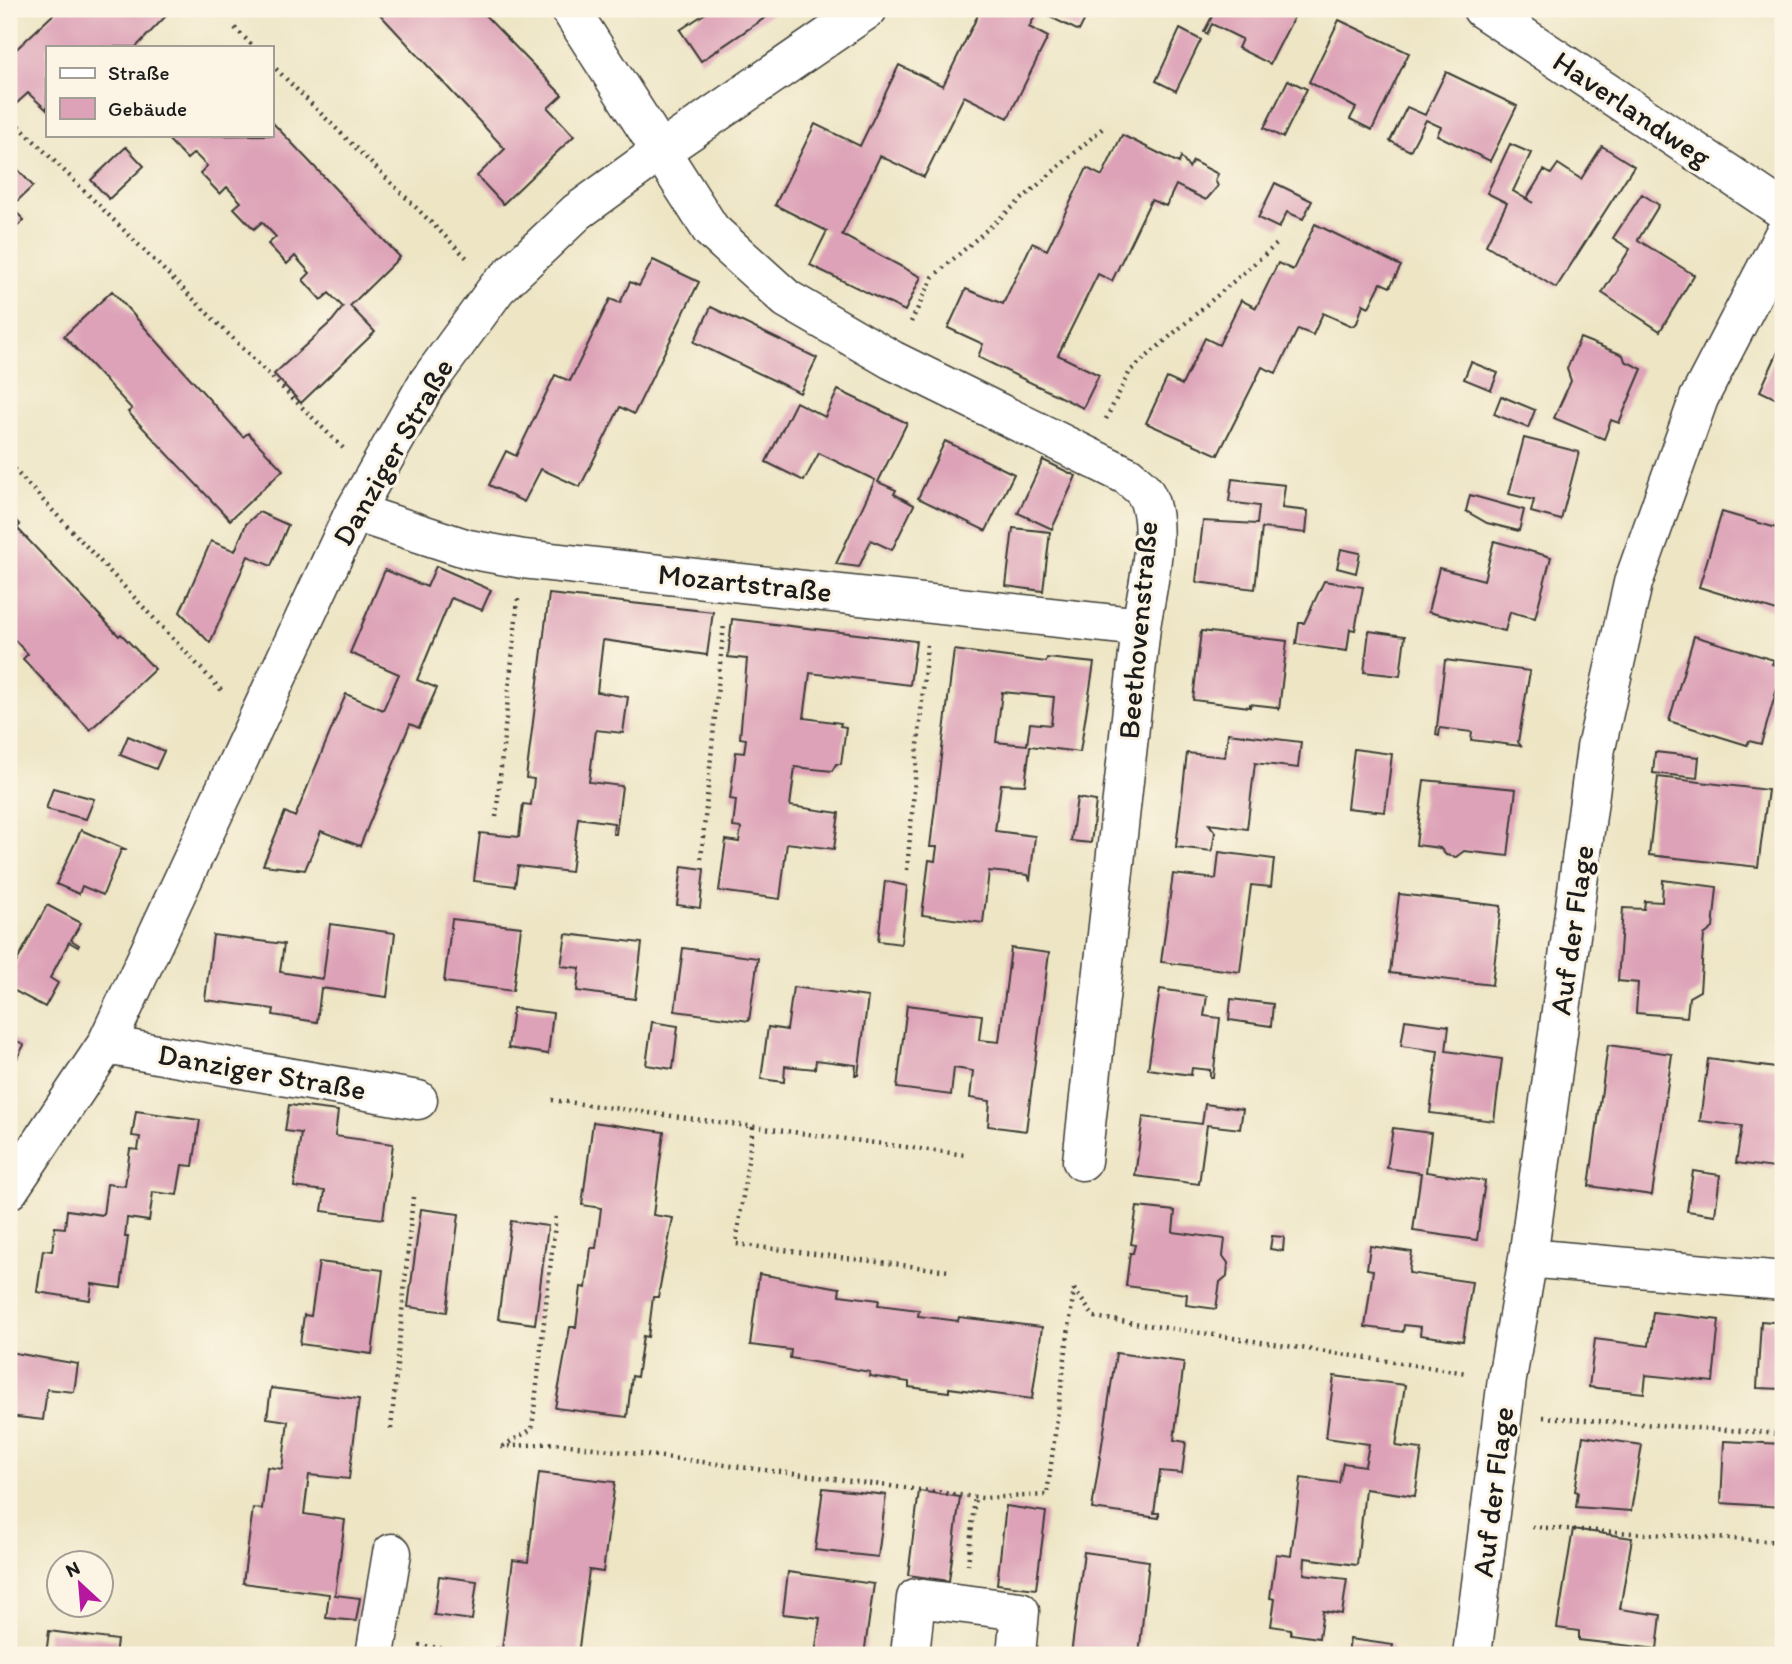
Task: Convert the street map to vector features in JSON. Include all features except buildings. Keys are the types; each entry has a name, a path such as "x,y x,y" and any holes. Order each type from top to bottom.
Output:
{"street":[{"name":"Beethovenstraße","path":"570,9 711,230 787,299 892,360 1128,476 1145,492 1153,517 1152,553 1141,627 1082,1161"},
{"name":"Danziger Straße","path":"9,1190 106,1045 354,512 426,384 497,288 578,212 661,151 868,9"},
{"name":"Haverlandweg","path":"1482,9 1783,210"},
{"name":"Auf der Flage","path":"1472,1655 1505,1396 1528,1258 1596,748 1633,583 1699,398 1783,236"},
{"name":"Mozartstraße","path":"354,512 468,550 523,559 1141,627"},
{"name":"Danziger Straße","path":"106,1045 418,1100"},
{"path":"1528,1258 1783,1281"},
{"path":"376,1647 392,1553"},
{"path":"910,1655 916,1598 1020,1611 1016,1655"}],"path":[{"path":"235,28 253,46"},
{"path":"273,66 497,288"},
{"path":"9,116 373,478"},
{"path":"892,360 933,277 1104,127"},
{"path":"1087,457 1130,371 1278,243"},
{"path":"9,464 254,726"},
{"path":"496,817 523,559"},
{"path":"701,859 729,581"},
{"path":"907,870 931,604"},
{"path":"552,1100 966,1155"},
{"path":"753,1127 736,1244 949,1271"},
{"path":"391,1429 413,1197"},
{"path":"556,1216 532,1429 501,1447 554,1443 975,1497 1047,1495 1074,1289 1094,1317 1505,1396 1783,1434"},
{"path":"964,1604 975,1497"},
{"path":"1489,1524 1783,1542"},
{"path":"376,1647 474,1653"}]}
